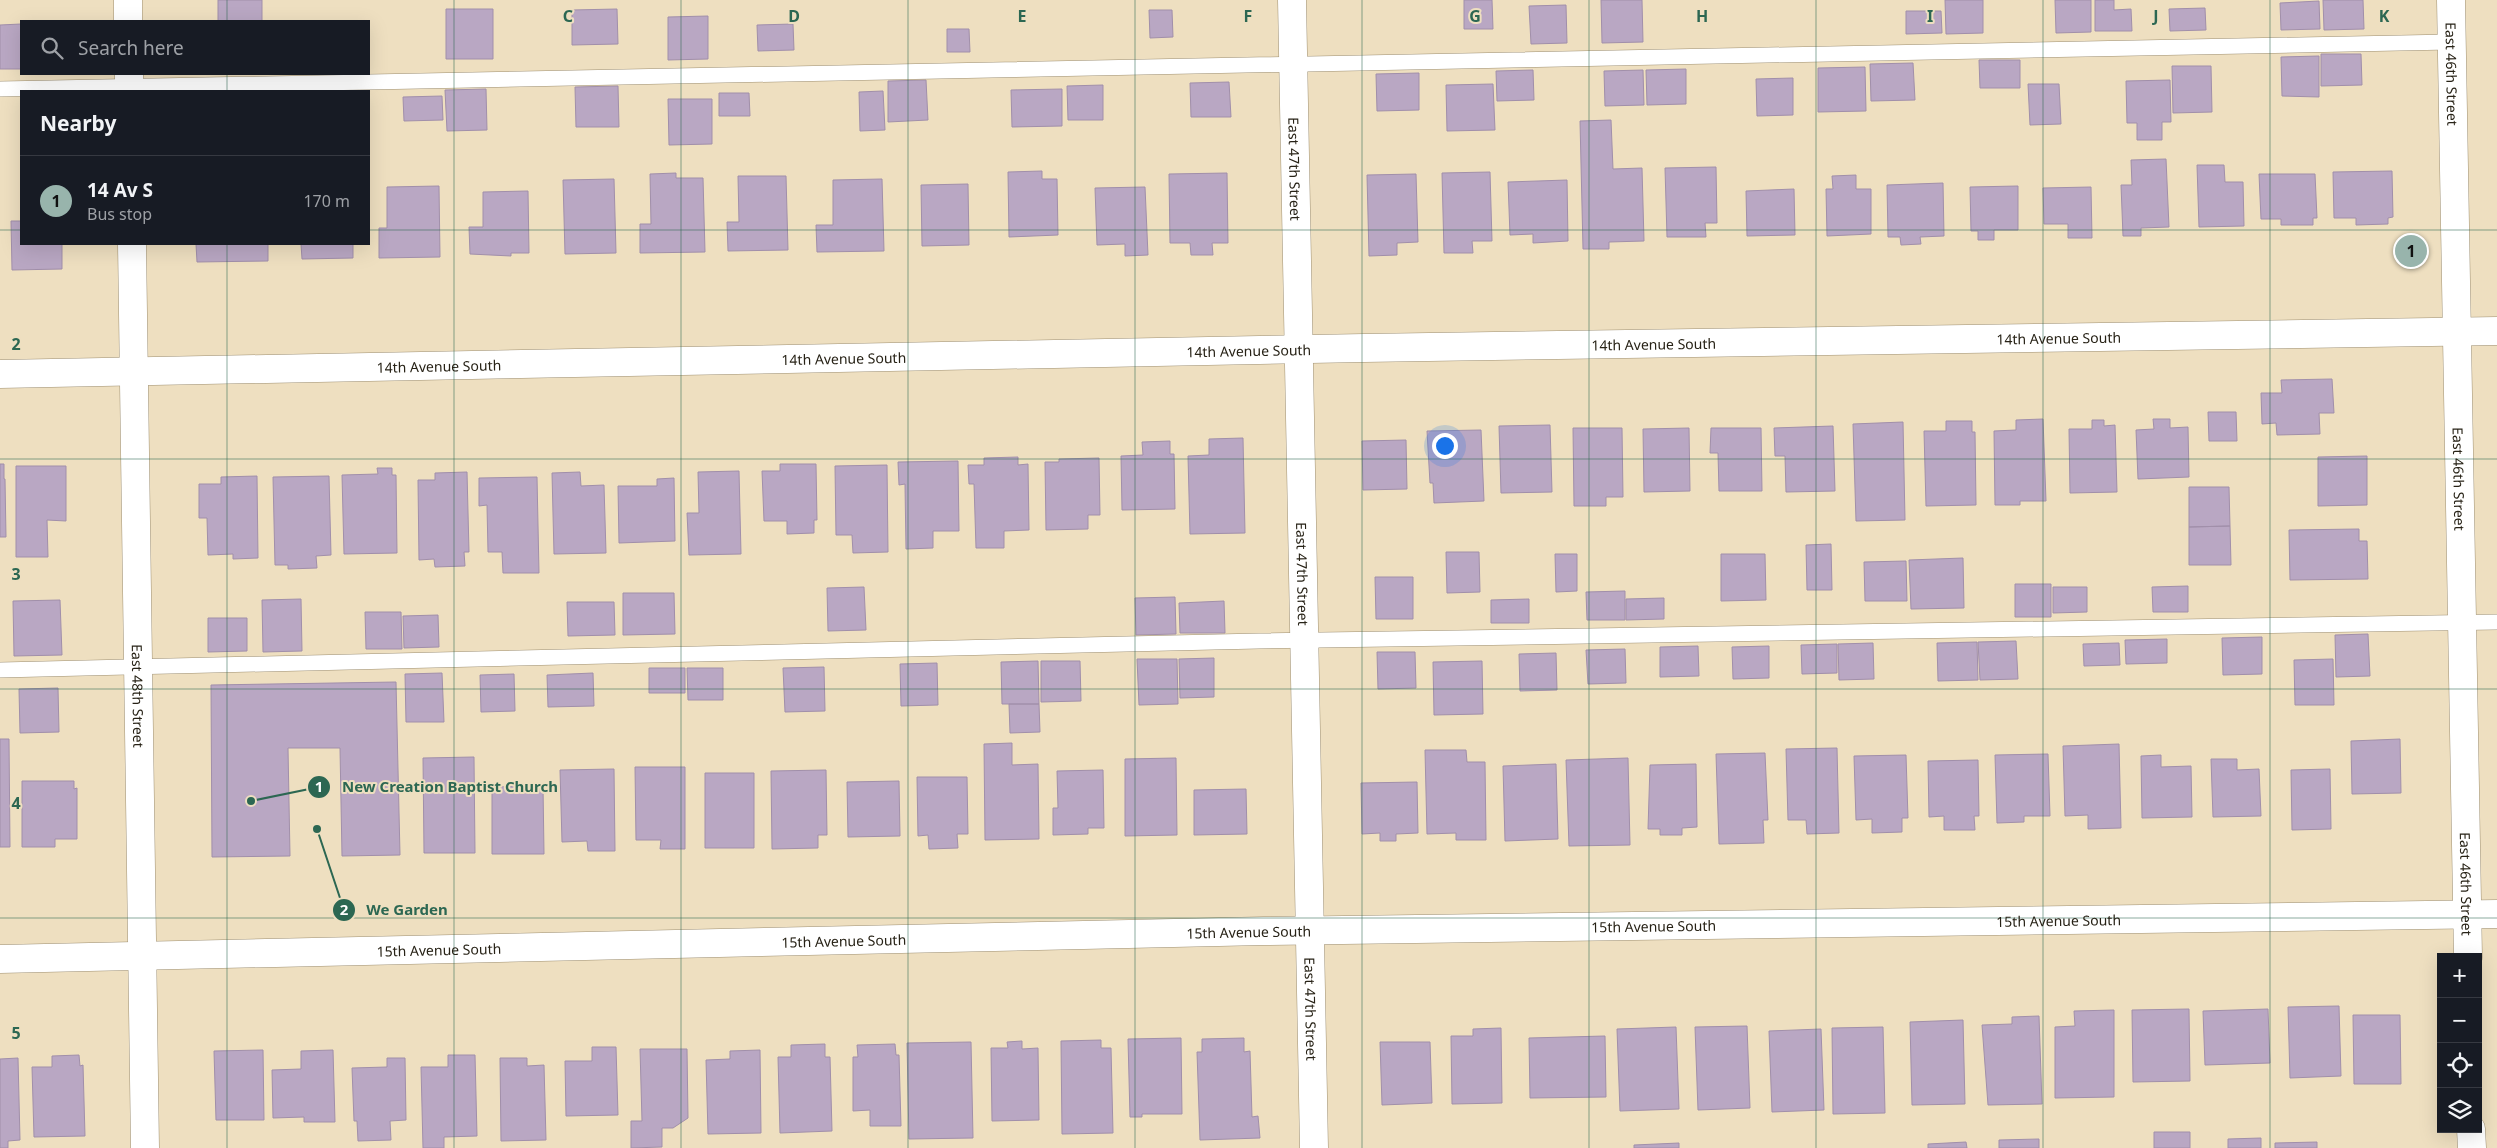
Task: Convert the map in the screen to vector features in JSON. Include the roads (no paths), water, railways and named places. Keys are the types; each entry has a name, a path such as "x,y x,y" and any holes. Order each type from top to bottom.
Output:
{"street":[{"path":"128,0 128,20"},
{"name":"East 47th Street","path":"1292,0 1314,1148"},
{"name":"East 46th Street","path":"2451,0 2468,953"},
{"name":"East 48th Street","path":"132,245 145,1148"},
{"name":"14th Avenue South","path":"0,374 1298,350 2497,331"},
{"name":"15th Avenue South","path":"0,959 1309,930 2497,914"},
{"path":"2471,1133 2472,1148"}],"lane":[{"path":"0,89 129,84 1294,65 2451,42"},
{"path":"0,670 1304,640 2497,622"}],"place":[{"name":"14 Av S","path":"2411,251"},
{"name":"New Creation Baptist Church","path":"251,801"},
{"name":"We Garden","path":"317,829"}]}
